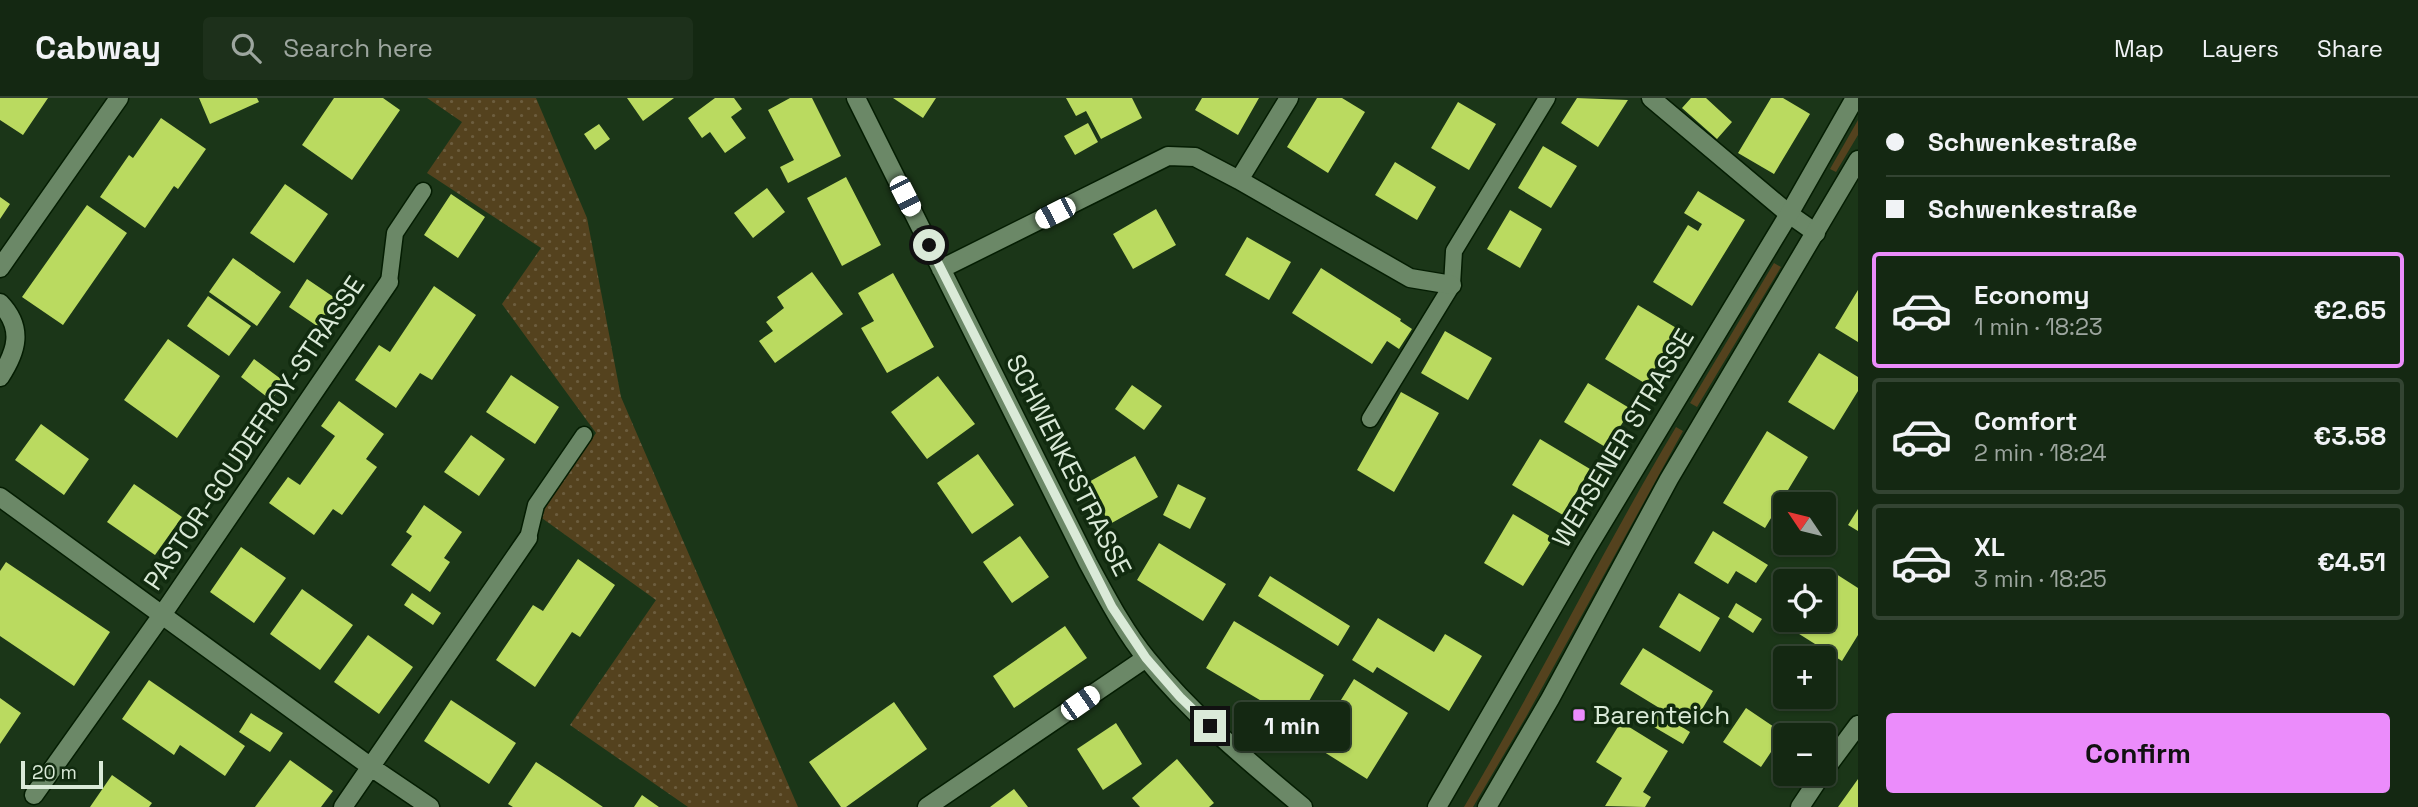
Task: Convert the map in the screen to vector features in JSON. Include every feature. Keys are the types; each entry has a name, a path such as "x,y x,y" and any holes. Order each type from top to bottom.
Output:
{"street":[{"path":"0,268 119,98"},
{"name":"SCHWENKESTRASSE","path":"856,98 1088,564 1112,607 1146,658 1180,697 1303,807"},
{"path":"1240,180 1289,98"},
{"path":"1651,98 1789,214 1816,233"},
{"name":"WERSENER STRASSE","path":"1437,807 1586,550 1789,214 1855,98"},
{"path":"942,269 1168,156 1195,157 1410,278 1452,285"},
{"path":"1487,807 1527,741 1669,479 1858,160"},
{"name":"PASTOR-GOUDEFROY-STRASSE","path":"34,795 162,615 389,282"},
{"path":"0,303 17,333 11,360 0,377"},
{"name":"PASTOR-GOUDEFROY-STRASSE","path":"0,497 430,807"},
{"path":"343,807 528,538"},
{"path":"927,807 1146,658"},
{"path":"1836,755 1858,725"},
{"path":"1800,807 1814,786"}],"lane":[{"path":"1370,419 1452,285 1454,251 1547,98"},
{"path":"389,282 395,233 423,191"},
{"path":"528,538 536,505 584,435"}],"shaded area":[{"path":"427,98 536,98 587,218 621,397 798,807 688,807 570,725 656,600 539,516 596,433 502,304 541,248 427,173 462,122"},
{"path":"1858,120 1858,135 1836,172 1830,169"},
{"path":"1774,263 1781,267 1697,407 1690,403"},
{"path":"1676,427 1683,431 1526,717 1473,807 1464,807 1622,521"}],"building":[{"path":"0,98 48,98 23,135 0,120"},
{"path":"199,98 257,98 259,102 210,124"},
{"path":"334,98 383,98 400,110 352,180 302,145"},
{"path":"627,98 674,98 643,121"},
{"path":"715,98 734,98 742,109 731,117 746,138 725,153 710,132 702,138 688,118"},
{"path":"790,98 812,98 841,156 788,183 780,167 794,160 768,110"},
{"path":"893,98 936,98 923,118"},
{"path":"1066,98 1132,98 1142,118 1101,139 1086,111 1076,116"},
{"path":"1202,98 1259,98 1238,135 1195,110"},
{"path":"1317,98 1342,98 1365,112 1328,173 1287,147"},
{"path":"1577,98 1628,100 1598,147 1561,123"},
{"path":"1691,98 1706,98 1732,122 1717,139 1682,108"},
{"path":"1771,98 1783,98 1810,114 1774,174 1738,153"},
{"path":"1458,102 1496,124 1469,170 1431,148"},
{"path":"161,118 206,149 178,189 174,186 145,228 100,197 129,155 133,158"},
{"path":"1088,123 1098,142 1075,155 1064,136"},
{"path":"599,124 610,139 595,150 584,134"},
{"path":"1543,146 1577,166 1551,208 1518,188"},
{"path":"1395,162 1436,187 1417,220 1375,195"},
{"path":"846,177 881,245 842,266 807,198"},
{"path":"285,184 328,214 294,263 250,233"},
{"path":"767,188 785,212 753,238 734,213"},
{"path":"1698,191 1745,220 1692,306 1653,282 1688,225 1698,231 1702,224 1684,213"},
{"path":"451,194 485,217 458,258 424,235"},
{"path":"0,197 10,204 0,219"},
{"path":"87,205 127,233 63,325 22,297"},
{"path":"1156,209 1176,245 1133,269 1113,234"},
{"path":"1510,210 1542,229 1520,268 1487,249"},
{"path":"1247,237 1291,262 1269,300 1225,275"},
{"path":"233,258 281,292 257,326 209,292"},
{"path":"1321,268 1401,319 1400,321 1412,329 1399,349 1387,341 1372,364 1292,313"},
{"path":"812,272 843,314 775,363 759,341 773,331 766,322 784,308 777,297"},
{"path":"893,273 934,347 887,373 861,328 874,321 858,293"},
{"path":"307,279 341,302 323,330 289,307"},
{"path":"434,286 476,315 432,380 420,373 396,408 355,380 379,345 390,352"},
{"path":"1858,290 1858,342 1835,328"},
{"path":"208,296 251,326 229,356 187,326"},
{"path":"1638,305 1678,329 1646,384 1605,359"},
{"path":"1445,331 1492,358 1468,400 1421,373"},
{"path":"168,339 220,376 177,438 124,400"},
{"path":"1819,353 1858,377 1858,391 1834,430 1788,402"},
{"path":"254,359 285,382 271,400 241,377"},
{"path":"511,375 559,407 535,444 486,412"},
{"path":"938,376 975,424 927,459 891,412"},
{"path":"1588,383 1631,409 1607,448 1564,422"},
{"path":"1132,385 1162,406 1144,430 1115,409"},
{"path":"1401,392 1439,413 1394,492 1357,470"},
{"path":"339,401 384,434 366,459 377,467 342,515 333,509 314,535 269,503 288,477 300,485 335,436 321,426"},
{"path":"41,424 89,459 64,495 15,460"},
{"path":"1767,431 1808,457 1787,492 1773,492 1773,515 1765,528 1723,503"},
{"path":"471,435 505,459 479,496 444,472"},
{"path":"1540,439 1590,469 1563,515 1512,485"},
{"path":"978,454 1014,505 972,534 937,483"},
{"path":"1135,456 1158,497 1110,524 1087,483"},
{"path":"134,484 182,517 155,555 107,522"},
{"path":"1178,484 1206,498 1190,529 1163,515"},
{"path":"424,505 462,532 444,558 450,562 430,592 391,565 412,536 406,532"},
{"path":"1858,509 1858,531 1848,525"},
{"path":"1513,514 1553,538 1523,586 1484,563"},
{"path":"1713,531 1768,565 1756,583 1736,571 1728,584 1694,563"},
{"path":"1020,536 1049,577 1012,603 983,562"},
{"path":"1159,543 1226,584 1203,621 1137,580"},
{"path":"241,547 286,578 254,623 210,592"},
{"path":"578,559 615,585 580,637 572,632 535,687 496,660 533,605 543,611"},
{"path":"6,562 110,632 74,686 0,636 0,571"},
{"path":"1836,574 1858,588 1858,635 1842,661 1836,657 1836,646 1818,646 1796,632 1836,632"},
{"path":"1270,576 1350,626 1338,646 1258,596"},
{"path":"302,589 353,625 320,670 270,634"},
{"path":"412,593 441,613 433,625 404,605"},
{"path":"1679,593 1720,618 1700,652 1659,627"},
{"path":"1736,603 1762,619 1753,633 1728,617"},
{"path":"1378,618 1434,652 1445,634 1482,656 1449,711 1377,667 1373,673 1352,660"},
{"path":"1234,621 1324,675 1297,722 1206,668"},
{"path":"1065,626 1087,658 1014,708 993,676"},
{"path":"368,635 413,667 379,714 334,682"},
{"path":"1643,648 1713,691 1698,716 1686,708 1679,720 1620,684"},
{"path":"1354,679 1408,713 1367,779 1313,745"},
{"path":"149,680 245,746 225,776 180,745 174,755 122,719"},
{"path":"0,698 21,713 0,744"},
{"path":"451,700 516,743 489,784 424,741"},
{"path":"894,702 927,749 846,807 841,807 809,762"},
{"path":"1746,708 1773,726 1773,749 1761,767 1723,742"},
{"path":"1656,711 1690,732 1683,744 1649,724"},
{"path":"251,713 283,733 270,752 239,732"},
{"path":"1621,722 1668,751 1643,792 1651,797 1645,807 1605,806 1622,778 1596,762"},
{"path":"1116,723 1142,764 1103,790 1077,749"},
{"path":"1177,759 1214,803 1209,807 1140,807 1132,798"},
{"path":"290,760 333,791 321,807 255,807"},
{"path":"536,762 603,807 513,807 508,804"},
{"path":"112,775 152,803 149,807 90,807"},
{"path":"1858,779 1858,807 1838,807"},
{"path":"1014,789 1028,807 990,807"},
{"path":"642,795 659,807 634,807"}],"place":[{"name":"Barenteich","path":"1579,715"}],"route":[{"path":"929,245 1112,607 1146,658 1210,726"}]}
